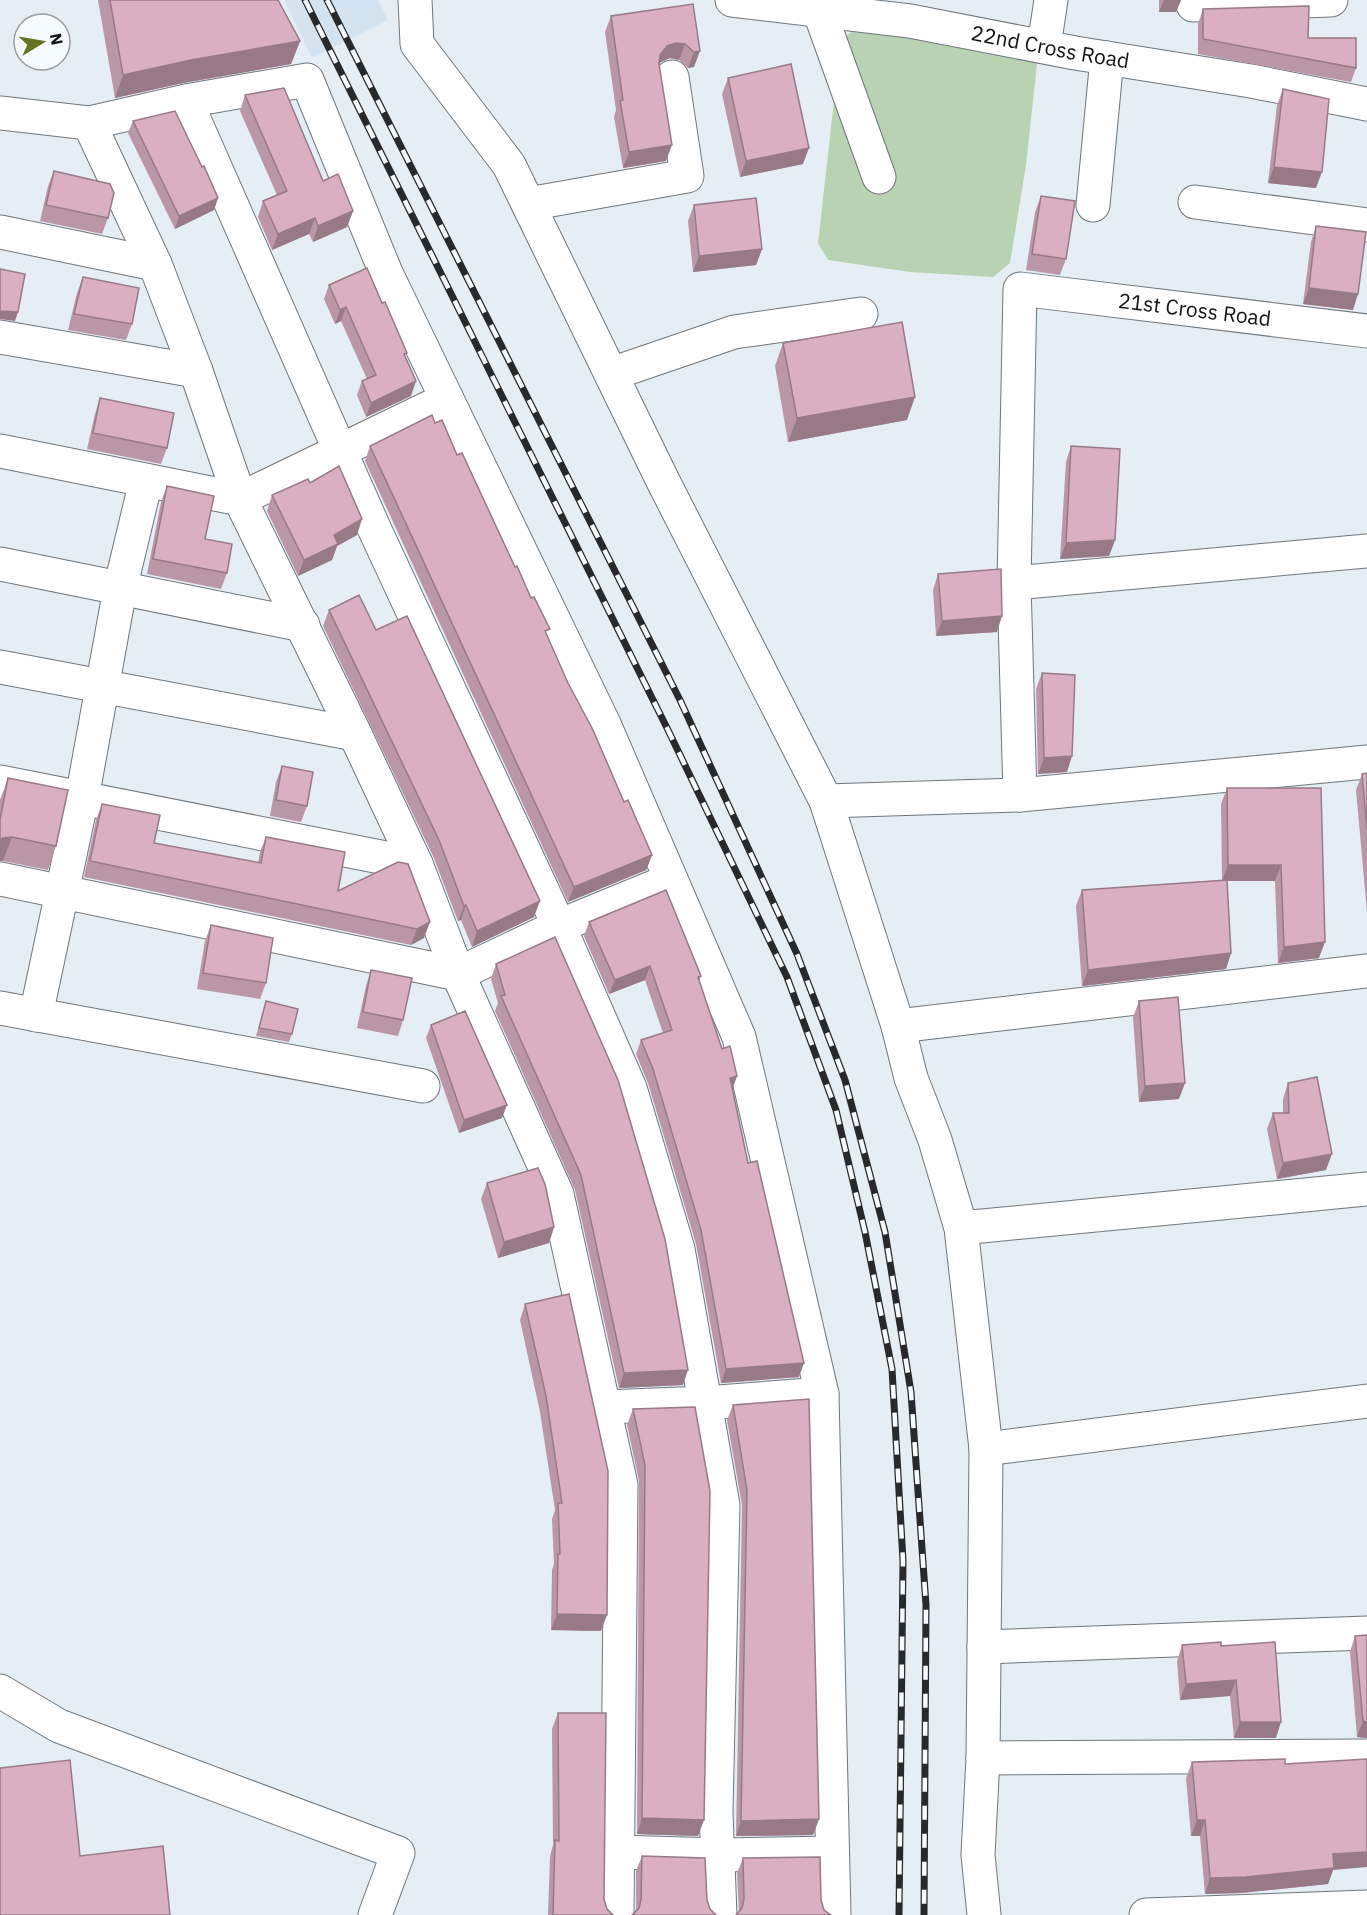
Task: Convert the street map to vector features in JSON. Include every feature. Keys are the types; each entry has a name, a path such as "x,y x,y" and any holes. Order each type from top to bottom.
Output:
{"street":[{"path":"415,0 417,44 509,165 663,481 826,801 898,1026 910,1077 935,1140 961,1228 986,1449 983,1758 978,1855 984,1915"},
{"name":"22nd Cross Road","path":"732,0 819,10 911,10 1044,46 1251,81 1367,104"},
{"path":"1044,46 1051,0"},
{"path":"1193,5 1331,0"},
{"path":"819,10 879,177"},
{"path":"1093,205 1107,58"},
{"path":"528,204 687,176 672,78"},
{"path":"0,113 89,123 186,101 307,80 386,273 604,724 739,1037 822,1394 834,1915"},
{"path":"186,101 340,452 559,926 630,1088 678,1249 723,1505 716,1812 720,1915"},
{"path":"89,123 155,264 196,371 240,499 303,625 416,864 458,974 557,1194 621,1485 617,1915"},
{"path":"1195,202 1367,225"},
{"path":"0,232 155,264"},
{"name":"21st Cross Road","path":"1014,583 1020,289 1367,331"},
{"path":"611,374 734,332 861,314"},
{"path":"0,337 196,371"},
{"path":"0,451 240,499 447,399"},
{"path":"36,1015 82,798 120,589 147,481"},
{"path":"1020,795 1014,583 1367,551"},
{"path":"0,564 303,625"},
{"path":"0,668 355,734"},
{"path":"826,801 1020,795 1367,762"},
{"path":"0,782 416,864"},
{"path":"0,879 458,974 559,926 671,880"},
{"path":"898,1026 1367,971"},
{"path":"0,1008 423,1086"},
{"path":"961,1228 1367,1189"},
{"path":"603,1407 705,1403 822,1394"},
{"path":"986,1449 1367,1401"},
{"path":"984,1647 1367,1633"},
{"path":"0,1691 59,1726 398,1853 375,1915"},
{"path":"983,1758 1367,1756"},
{"path":"617,1852 718,1855 832,1853"},
{"path":"1146,1915 1367,1907"}],"shaded area":[{"path":"284,0 378,0 388,20 312,58"}],"green space":[{"path":"858,28 1025,49 1037,64 1026,165 1010,263 993,277 910,272 828,260 818,243 841,39"}],"building":[{"path":"110,0 278,0 300,41 191,60 123,75"},
{"path":"693,4 700,51 694,52 685,44 676,43 667,46 660,55 659,64 672,145 629,152 620,101 623,100 611,16"},
{"path":"1309,6 1308,38 1356,38 1356,68 1203,39 1203,9"},
{"path":"791,64 809,148 746,161 728,78"},
{"path":"284,88 323,181 338,174 353,211 318,226 315,218 278,234 263,201 287,191 245,95"},
{"path":"1283,89 1329,99 1322,172 1274,167"},
{"path":"175,111 218,198 179,216 133,121"},
{"path":"54,171 110,184 114,193 108,218 46,205"},
{"path":"1041,196 1075,201 1066,259 1032,254"},
{"path":"756,198 762,249 699,256 694,205"},
{"path":"1316,226 1366,232 1358,294 1309,288"},
{"path":"367,268 382,303 385,302 407,353 404,354 416,381 371,403 362,381 376,375 346,307 340,310 329,285"},
{"path":"0,269 25,274 18,312 0,311"},
{"path":"83,277 139,288 132,324 74,314"},
{"path":"902,322 915,397 797,418 783,343"},
{"path":"100,398 174,413 167,448 93,433"},
{"path":"432,415 435,423 442,420 457,455 462,453 515,567 517,566 531,598 534,597 550,629 545,631 568,683 593,730 624,802 628,800 652,855 574,887 370,446"},
{"path":"1071,446 1120,449 1115,540 1066,543"},
{"path":"339,466 362,519 334,535 338,544 304,560 272,495 308,479 310,483"},
{"path":"167,486 214,496 205,539 232,544 227,573 153,559"},
{"path":"1001,569 1002,616 942,621 938,574"},
{"path":"359,595 376,630 407,616 540,901 477,931 466,905 464,906 439,840 329,610"},
{"path":"1042,673 1075,675 1072,756 1044,758"},
{"path":"282,766 313,772 307,806 276,800"},
{"path":"1367,773 1367,829 1362,774"},
{"path":"8,778 68,790 56,846 12,837 0,840 0,820"},
{"path":"1227,788 1321,788 1325,942 1284,947 1281,865 1228,865"},
{"path":"102,804 160,815 154,843 261,863 266,837 345,852 338,891 398,862 408,864 430,922 417,929 90,861"},
{"path":"1227,880 1231,953 1088,970 1082,890"},
{"path":"666,890 701,976 698,977 722,1049 730,1046 737,1076 730,1078 748,1163 757,1161 804,1363 726,1369 701,1230 653,1069 641,1040 672,1030 650,966 615,980 589,922"},
{"path":"211,925 273,938 266,983 203,973"},
{"path":"555,937 618,1080 665,1239 688,1370 624,1373 581,1175 501,996 505,995 496,964"},
{"path":"371,970 412,978 403,1020 363,1012"},
{"path":"1178,997 1185,1083 1145,1086 1139,1001"},
{"path":"266,1001 298,1009 292,1034 259,1028"},
{"path":"465,1011 507,1105 464,1120 431,1025"},
{"path":"1317,1077 1332,1154 1283,1163 1273,1113 1289,1113 1288,1083"},
{"path":"538,1168 545,1184 554,1227 504,1242 487,1183"},
{"path":"569,1294 608,1471 607,1615 557,1614 558,1554 560,1554 558,1503 562,1503 546,1396 525,1304"},
{"path":"809,1399 819,1819 741,1821 747,1490 733,1405"},
{"path":"695,1407 710,1491 704,1820 642,1818 645,1465 633,1409"},
{"path":"1367,1635 1367,1722 1363,1721 1355,1636"},
{"path":"1221,1642 1221,1646 1275,1642 1281,1722 1240,1722 1236,1680 1186,1684 1182,1645"},
{"path":"558,1713 606,1713 604,1899 607,1909 613,1915 553,1915 555,1840 559,1841"},
{"path":"1285,1759 1285,1764 1367,1759 1367,1852 1333,1854 1334,1868 1246,1877 1210,1878 1205,1820 1197,1820 1192,1762"},
{"path":"70,1760 80,1856 163,1846 170,1915 0,1915 0,1768"},
{"path":"642,1856 705,1858 707,1900 710,1909 716,1915 632,1915 639,1908 641,1900"},
{"path":"820,1857 821,1900 824,1910 831,1915 736,1915 742,1908 744,1899 743,1858"}],"railway":[{"path":"305,0 668,730 787,977 836,1110 865,1232 892,1369 903,1561 899,1915"},
{"path":"327,0 680,700 797,954 845,1080 885,1232 911,1392 926,1605 924,1915"}]}
